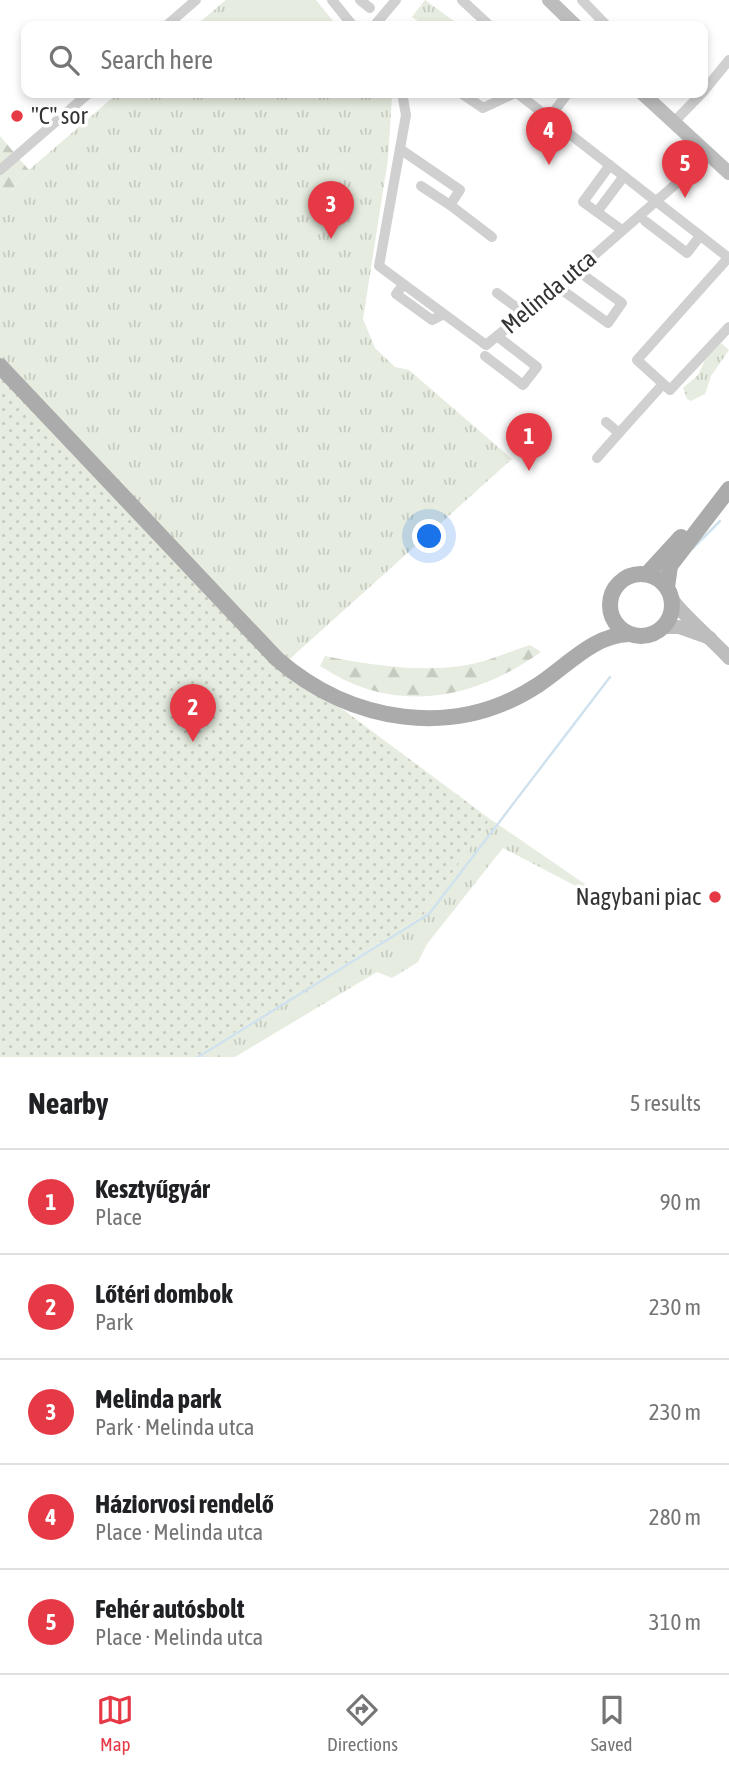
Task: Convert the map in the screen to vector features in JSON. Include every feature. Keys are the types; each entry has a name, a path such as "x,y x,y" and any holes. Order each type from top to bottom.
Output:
{"main road":[{"path":"0,366 277,659 332,698 367,711 394,716 420,719 460,716 507,702 539,684 570,660 608,637 629,634 645,636 664,627 671,616 670,566 724,495"},
{"path":"647,573 670,546 724,495"},
{"path":"629,634 618,625 611,613 610,599 616,586 633,574 647,573 670,592"},
{"path":"570,660 611,613"}],"street":[{"path":"172,21 196,0"},
{"path":"332,0 349,21"},
{"path":"360,0 370,8"},
{"path":"378,21 396,0"},
{"path":"462,0 485,21"},
{"path":"549,0 571,21"},
{"path":"582,0 602,21"},
{"path":"708,85 729,60"},
{"path":"0,170 83,98"},
{"name":"Melinda utca","path":"403,98 406,115 379,266 486,345 567,279 709,155"},
{"path":"468,98 483,108 505,98"},
{"path":"523,98 726,256"},
{"path":"549,118 564,98"},
{"path":"647,98 729,173"},
{"path":"673,123 696,98"},
{"path":"400,149 460,190 450,205"},
{"path":"610,165 583,202 622,230"},
{"path":"597,212 624,176"},
{"path":"421,186 492,237"},
{"path":"645,221 687,253 700,236"},
{"path":"685,224 692,221 724,246 726,256"},
{"path":"726,256 636,360 670,390 729,327"},
{"path":"567,279 562,290 608,323 622,303 586,277"},
{"path":"497,293 524,313"},
{"path":"485,356 523,385 537,367 496,336"},
{"path":"597,458 663,384"},
{"path":"606,422 619,433"},
{"path":"670,592 674,605 729,658"},
{"path":"664,627 679,627 711,639"}],"green space":[{"path":"226,0 316,0 333,21 201,21"},
{"path":"252,0 311,0 327,21 247,21 240,12"},
{"path":"425,0 454,21 418,21 412,17"},
{"path":"112,98 392,98 388,159 363,319 375,348 395,367 409,370 512,459 283,665 0,374 0,204 29,170"},
{"path":"0,136 29,170 0,204"},
{"path":"721,343 729,350 711,376 705,394 691,401 687,399 683,388 698,375 706,358"},
{"path":"0,374 283,665 490,819 423,915 195,1057 0,1057"},
{"path":"530,645 541,652 515,669 488,682 432,696 404,696 376,691 348,681 320,666 325,656 393,667 444,668 470,665"},
{"path":"490,819 627,913 503,848 427,944 418,962 392,978 377,972 235,1057 195,1057 423,915"}],"waterway":[{"path":"693,548 720,521"},
{"path":"198,1057 429,914 610,677"}],"place":[{"name":"\"C\" sor","path":"17,116"},
{"name":"Háziorvosi rendelő","path":"549,165"},
{"name":"Fehér autósbolt","path":"685,198"},
{"name":"Melinda park","path":"331,239"},
{"name":"Kesztyűgyár","path":"529,471"},
{"name":"Lőtéri dombok","path":"193,742"},
{"name":"Nagybani piac","path":"715,897"}]}
